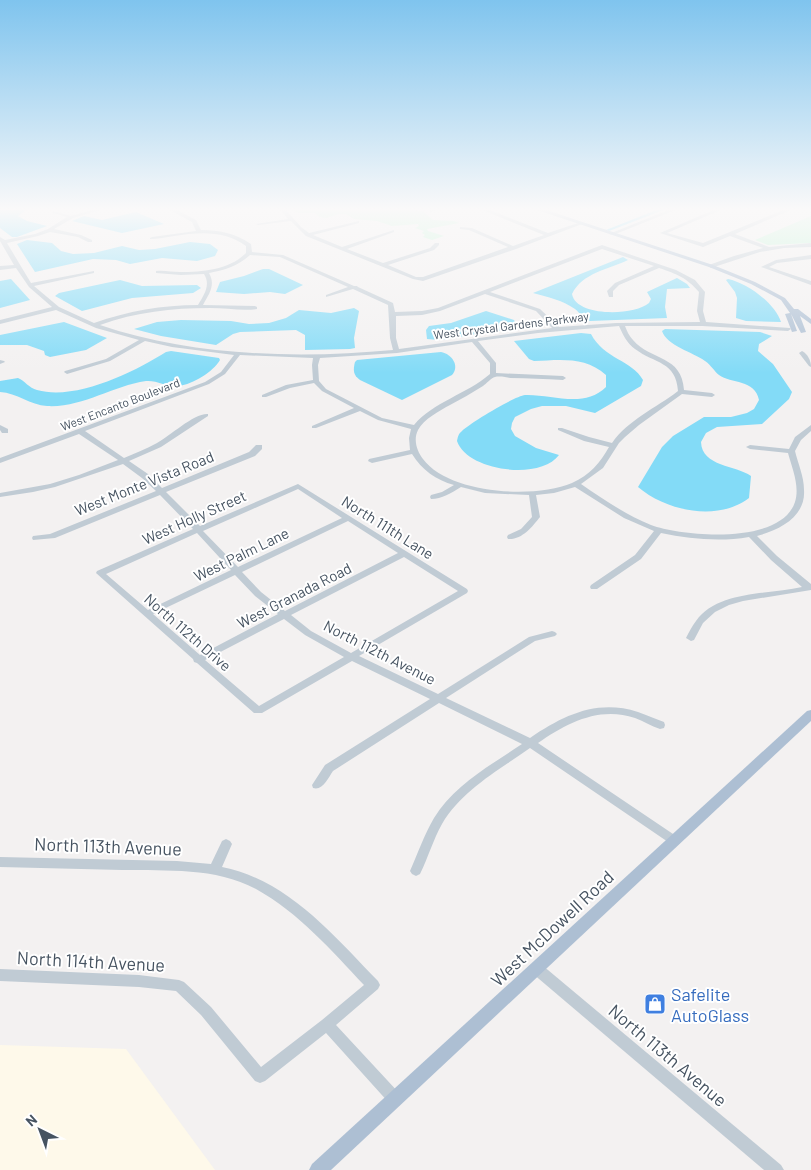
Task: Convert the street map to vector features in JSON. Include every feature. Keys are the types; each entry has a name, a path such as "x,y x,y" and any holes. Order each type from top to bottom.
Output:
{"main road":[{"path":"704,264 753,283 775,295 811,322"},
{"path":"775,295 776,300 800,330"},
{"path":"788,304 800,330"},
{"name":"West McDowell Road","path":"318,1170 811,714"}],"street":[{"path":"158,272 172,274 205,272 235,264"},
{"path":"299,264 391,304 394,314 392,339 396,351"},
{"path":"380,264 423,279 468,264"},
{"path":"383,265 387,264"},
{"path":"394,314 440,309 559,264"},
{"path":"652,264 686,277 699,287 702,292 700,311 704,324"},
{"path":"711,266 717,264"},
{"path":"772,264 764,267 811,283"},
{"path":"0,268 18,266"},
{"name":"West Crystal Gardens Parkway","path":"18,266 35,292 56,308 94,325 145,339 238,353 317,356 396,351 557,329 621,325 704,324 800,330"},
{"path":"611,296 610,291 617,284 659,266"},
{"path":"30,286 92,272"},
{"path":"200,306 211,284 210,276 205,272"},
{"path":"802,280 811,277"},
{"path":"328,296 355,287"},
{"path":"485,292 538,310 557,329"},
{"path":"94,325 138,311 169,306 255,308"},
{"path":"0,322 56,308"},
{"path":"563,378 493,375 476,389 428,415 416,428 413,441 414,451 419,461 427,468 459,484 486,491 532,493 556,490 576,484 602,465 612,445 636,422 667,404 681,392 682,381 672,366 631,342 621,325"},
{"path":"67,372 108,360 145,339"},
{"path":"474,341 493,363 493,375"},
{"name":"West Encanto Boulevard","path":"0,461 208,383 223,373 238,353"},
{"path":"802,353 811,365"},
{"path":"317,356 315,365 316,381 324,390 386,422 416,428"},
{"path":"264,396 288,386 316,381"},
{"path":"681,392 712,395"},
{"path":"314,427 359,409"},
{"path":"0,495 36,489 76,478 123,460 162,444 182,432 195,420 206,415"},
{"path":"576,484 629,517 659,530 714,538 751,534 783,522 792,515 799,503 801,489 791,451 798,439 811,427"},
{"path":"560,429 587,439 612,445"},
{"name":"North 112th Avenue","path":"80,431 123,460 161,491 258,594 308,633 352,657 530,743 674,841"},
{"name":"West Monte Vista Road","path":"36,538 52,536 252,454 259,447"},
{"path":"750,447 791,451"},
{"path":"372,461 414,451"},
{"path":"434,497 445,494 459,484"},
{"name":"North 111th Lane","path":"298,486 464,591 352,657"},
{"name":"West Holly Street","path":"100,573 298,486"},
{"path":"511,537 524,531 536,517 532,493"},
{"name":"West Palm Lane","path":"146,614 348,518"},
{"path":"594,587 638,557 659,530"},
{"path":"751,534 774,558 810,587"},
{"name":"West Granada Road","path":"197,660 404,553"},
{"name":"North 112th Drive","path":"100,573 258,712 352,657"},
{"path":"691,638 695,624 720,605 739,599 792,592 810,587"},
{"path":"317,785 329,768 532,639 552,634"},
{"path":"416,871 441,815 470,785 541,734 569,718 593,711 620,710 643,716 660,725"},
{"path":"215,869 226,844"},
{"name":"North 113th Avenue","path":"0,862 215,869 236,874 260,885 292,905 326,936 373,985 327,1024"},
{"name":"North 113th Avenue","path":"537,969 776,1170"},
{"name":"North 114th Avenue","path":"0,975 139,981 179,986 206,1011 260,1076 327,1024"},
{"path":"327,1024 396,1099"}],"shaded area":[{"path":"0,1045 126,1049 215,1170 0,1170"}],"water":[{"path":"30,264 72,264 35,272"},
{"path":"606,264 619,264 597,272 582,281 572,294 576,302 594,310 619,312 642,307 649,303 651,299 647,292 677,278 690,288 667,289 665,307 667,318 590,321 565,303 533,293"},
{"path":"263,269 269,269 303,285 285,294 270,292 244,294 216,292 220,282"},
{"path":"11,279 30,300 0,308 0,281"},
{"path":"728,279 752,289 767,301 781,322 746,321 736,318 737,298 726,280"},
{"path":"120,280 142,286 197,285 201,288 193,293 132,298 82,311 55,296 59,293"},
{"path":"354,308 359,311 354,338 355,348 350,349 305,350 305,335 296,330 240,332 233,334 216,345 161,336 134,329 157,322 181,320 231,321 249,324 269,323 286,318 299,310 331,313"},
{"path":"486,311 514,320 519,328 439,340 427,339 426,330 429,326 451,323"},
{"path":"64,322 107,338 86,350 50,357 45,355 44,351 27,345 0,345 0,335"},
{"path":"665,329 760,332 772,336 759,344 758,351 773,364 792,392 789,399 762,424 717,427 706,433 701,442 707,456 713,461 745,472 751,476 749,498 723,510 692,511 677,507 663,502 638,487 662,447 673,436 704,417 731,417 747,413 754,409 759,400 753,388 724,378 705,361 669,341 662,331"},
{"path":"581,333 591,334 603,349 638,373 643,380 641,386 595,413 566,406 542,406 515,417 511,429 515,436 536,448 559,455 550,463 536,468 521,470 505,469 474,460 463,451 457,441 461,432 483,416 512,400 525,395 578,399 597,394 606,387 606,375 590,365 572,361 534,361 529,359 514,341"},
{"path":"171,351 219,358 220,360 208,373 184,385 171,386 146,381 60,406 41,405 12,394 0,392 0,381 18,378 37,390 69,392 87,388 121,376"},
{"path":"441,352 448,355 454,361 455,368 452,375 402,400 360,380 354,372 357,360"}],"place":[{"name":"Safelite AutoGlass","path":"655,1004"}]}
